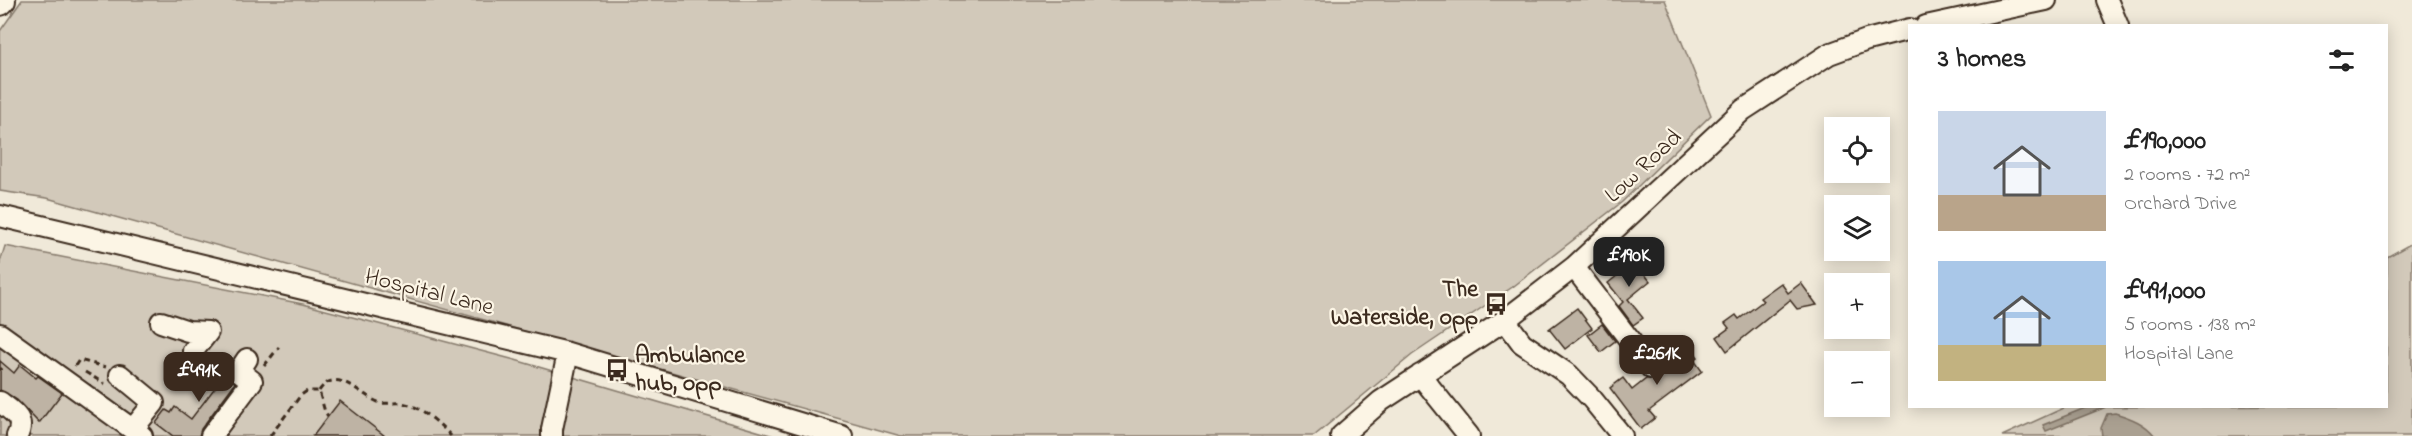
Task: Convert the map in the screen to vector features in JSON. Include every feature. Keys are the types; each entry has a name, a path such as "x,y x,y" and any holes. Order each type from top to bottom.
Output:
{"street":[{"path":"1935,24 2046,0"},
{"path":"2107,0 2117,24"},
{"name":"Low Road","path":"1341,436 1381,401 1504,320 1574,267 1743,110 1829,54 1867,40 1908,30"},
{"name":"Hospital Lane","path":"0,216 568,353 842,436"},
{"path":"1574,267 1651,368"},
{"path":"1504,320 1522,343 1569,375 1622,436"},
{"path":"161,322 188,331 208,332 193,351"},
{"path":"2,353 64,380 137,433 154,403 120,375"},
{"path":"552,436 568,353"},
{"path":"211,436 252,381 238,371 247,359"},
{"path":"1420,375 1469,436"},
{"path":"0,402 17,415 20,421 17,436"}],"path":[{"path":"64,380 79,360 101,365 120,375"},
{"path":"270,436 301,395 307,391 319,391 327,382 338,380 349,383 381,402 400,403 421,411 451,436"},
{"path":"319,391 328,416"}],"shaded area":[{"path":"22,0 1665,0 1711,115 1622,202 1514,286 1412,355 1314,436 901,436 47,198 0,191 0,31"},
{"path":"2412,243 2412,436 2002,436 2064,408 2388,408 2388,256"},
{"path":"5,246 303,304 515,360 774,436 0,436 0,262"},
{"path":"2085,408 2104,408 2046,431 2043,425"},
{"path":"2115,413 2137,422 2155,436 2102,436 2101,428 2107,414"}],"building":[{"path":"1631,257 1650,281 1628,299 1643,318 1633,325 1619,306 1623,302 1608,283 1623,271 1619,266"},
{"path":"1781,283 1788,293 1801,283 1817,305 1797,309 1790,300 1727,351 1717,337 1729,328 1725,323 1736,315 1739,319 1763,301 1760,298"},
{"path":"1577,308 1592,328 1565,349 1549,329"},
{"path":"1602,324 1615,341 1601,352 1588,335"},
{"path":"1688,344 1698,357 1694,360 1702,371 1649,411 1655,418 1641,429 1610,388 1623,378 1632,390 1646,379 1658,378 1662,372 1662,364"},
{"path":"204,356 228,374 235,383 201,429 199,436 173,436 156,423 166,410 171,413 175,407 191,419 217,385 191,365"},
{"path":"0,361 14,373 20,365 36,378 38,376 62,393 39,423 17,400 0,390"},
{"path":"340,401 385,436 313,436"}],"place":[{"name":"The Waterside, opp","path":"1496,304"},
{"name":"Ambulance hub, opp","path":"617,370"}]}
